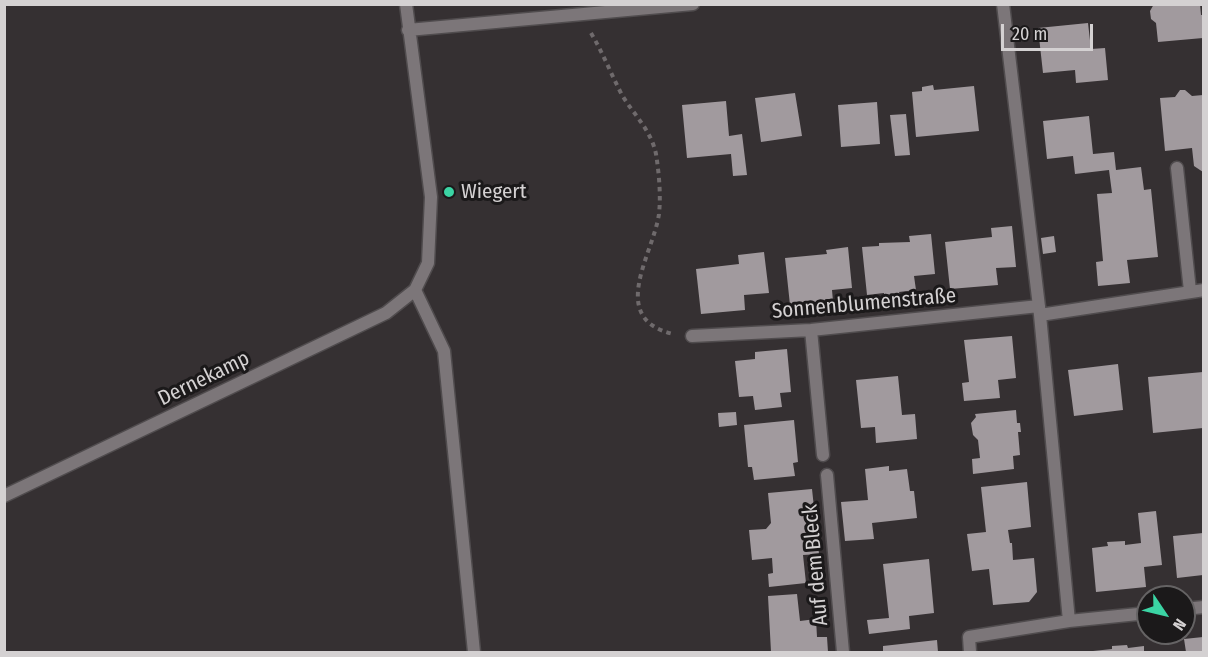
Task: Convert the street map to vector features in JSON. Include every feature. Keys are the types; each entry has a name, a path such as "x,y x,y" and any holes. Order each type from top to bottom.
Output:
{"street":[{"name":"Dernekamp","path":"4,496 386,313 415,290 428,263 431,197 406,4"},
{"path":"408,30 693,4"},
{"path":"1003,4 1040,311 1069,621"},
{"path":"1177,168 1190,291"},
{"path":"415,290 444,351 474,652"},
{"name":"Sonnenblumenstraße","path":"692,336 811,330 1040,311 1203,290"},
{"path":"811,330 823,455"},
{"name":"Auf dem Bleck","path":"827,475 843,652"},
{"path":"970,652 969,637 1069,621 1136,614"}],"path":[{"path":"580,15 624,98 648,133 655,151 659,214 639,280 637,299 642,318 653,327 671,334 692,336"}],"building":[{"path":"1154,4 1200,4 1201,15 1203,15 1203,38 1158,42 1156,23 1151,19 1150,11"},
{"path":"1088,23 1091,49 1105,48 1108,80 1076,83 1075,70 1043,73 1038,28"},
{"path":"933,85 934,90 974,86 979,131 916,137 912,92 922,91 922,87"},
{"path":"1180,90 1185,90 1192,96 1203,95 1203,172 1194,166 1192,148 1165,151 1160,98 1175,97"},
{"path":"795,93 802,136 761,142 755,98"},
{"path":"726,101 729,136 742,134 747,175 733,176 731,154 687,158 682,105"},
{"path":"877,102 880,144 841,147 838,105"},
{"path":"906,114 910,155 895,156 890,115"},
{"path":"1089,116 1093,154 1114,152 1116,170 1141,167 1144,190 1151,189 1158,257 1127,260 1130,283 1098,286 1096,262 1103,261 1097,194 1112,193 1109,170 1075,174 1073,156 1047,159 1043,121"},
{"path":"1012,226 1016,267 996,268 998,285 950,289 945,242 992,237 991,228"},
{"path":"931,234 935,274 914,276 916,290 899,292 900,295 884,296 884,293 867,295 862,247 879,246 879,243 910,242 909,236"},
{"path":"1054,236 1056,252 1043,254 1041,238"},
{"path":"848,247 852,288 832,290 833,301 790,305 785,258 827,254 826,250"},
{"path":"764,252 769,293 744,295 745,310 701,314 696,269 739,264 738,255"},
{"path":"1012,336 1016,378 998,380 1000,398 964,401 962,383 969,382 964,340"},
{"path":"787,349 791,392 780,393 782,407 755,410 753,396 739,397 735,361 755,359 755,352"},
{"path":"1118,364 1123,410 1074,416 1068,370"},
{"path":"1203,372 1203,428 1153,433 1148,377"},
{"path":"898,376 902,415 915,414 917,439 876,443 875,427 861,428 856,380"},
{"path":"1016,410 1017,423 1020,423 1021,432 1018,432 1020,455 1013,456 1014,469 973,474 972,459 980,458 978,440 973,435 971,423 976,417 975,414"},
{"path":"736,412 737,425 719,427 718,413"},
{"path":"794,420 798,462 793,463 795,476 754,480 752,467 748,467 744,425"},
{"path":"889,466 889,471 907,469 910,491 914,491 917,518 872,523 874,539 845,541 841,502 868,500 865,469"},
{"path":"1027,482 1031,527 1008,530 1010,543 1012,543 1013,560 1034,558 1037,592 1029,602 993,605 989,569 972,571 967,534 986,532 981,487"},
{"path":"812,489 819,554 803,555 806,583 769,587 768,574 773,573 772,558 752,560 749,530 766,529 771,523 768,493"},
{"path":"1156,511 1162,565 1144,567 1146,585 1096,592 1092,548 1108,546 1107,542 1125,541 1125,545 1141,543 1138,513"},
{"path":"1203,533 1203,575 1177,578 1173,536"},
{"path":"929,559 934,613 909,616 910,629 869,634 867,620 889,618 883,564"},
{"path":"797,594 800,621 816,619 817,637 827,637 828,652 771,652 768,596"},
{"path":"1203,637 1203,652 1186,652 1185,645 1196,645 1196,638"},
{"path":"937,640 938,652 883,652 883,646"},
{"path":"1127,645 1128,648 1144,646 1144,652 1093,652 1112,649 1112,646"}],"place":[{"name":"Wiegert","path":"449,192"}]}
